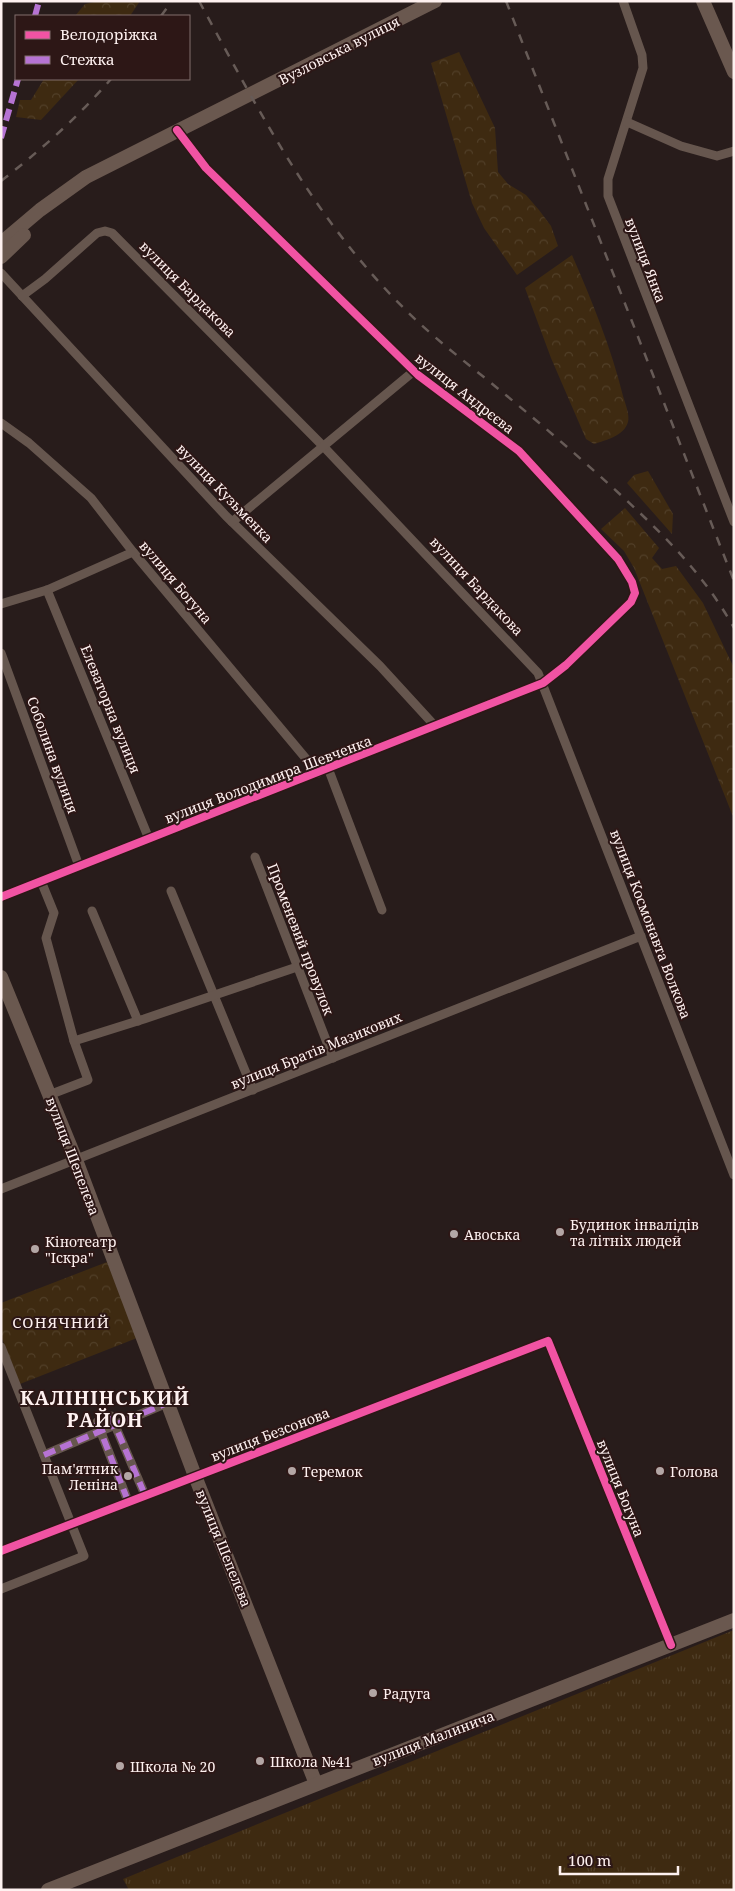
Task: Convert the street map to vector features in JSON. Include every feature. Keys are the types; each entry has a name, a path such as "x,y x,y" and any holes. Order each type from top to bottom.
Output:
{"street":[{"name":"Вузловська вулиця","path":"63,192 86,177 177,130 435,1"},
{"name":"вулиця Янка","path":"623,1 642,55 643,68 608,179 608,196 734,522"},
{"path":"703,1 734,72"},
{"path":"627,122 681,146 717,156 734,151"},
{"name":"вулиця Андрєєва","path":"177,130 206,168 414,370 519,451 618,559 632,582 635,593 631,602 566,665 543,683"},
{"path":"1,243 63,192"},
{"path":"1,257 46,215 63,192"},
{"name":"вулиця Бардакова","path":"22,296 45,279 97,233 105,231 112,233 324,446 532,665 543,683"},
{"name":"вулиця Кузьменка","path":"1,274 232,522 380,666 435,726"},
{"name":"вулиця Андрєєва","path":"324,446 414,370"},
{"name":"вулиця Богуна","path":"1,423 29,443 92,498 133,552 318,772"},
{"path":"232,522 324,446"},
{"path":"1,604 47,590 133,552"},
{"name":"Елеваторна вулиця","path":"47,590 149,839"},
{"name":"Соболина вулиця","path":"1,653 80,866"},
{"name":"вулиця Володимира Шевченка","path":"1,897 543,683"},
{"name":"вулиця Космонавта Волкова","path":"543,683 734,1175"},
{"path":"328,768 382,910"},
{"name":"Променевий провулок","path":"254,857 333,1058"},
{"path":"41,881 54,913 46,938 74,1041 88,1080 49,1095"},
{"path":"171,891 253,1090"},
{"path":"92,911 138,1021"},
{"name":"вулиця Братів Мазикових","path":"1,1189 641,936"},
{"path":"74,1041 215,996 297,967"},
{"name":"вулиця Шепелєва","path":"1,977 76,1160 195,1476 316,1784"},
{"name":"вулиця Богуна","path":"548,1341 671,1645"},
{"name":"вулиця Безсонова","path":"1,1551 548,1341"},
{"path":"1,1347 84,1556 1,1589"},
{"path":"44,1455 167,1403"},
{"path":"111,1416 144,1495"},
{"path":"97,1422 128,1502"},
{"name":"вулиця Малинича","path":"49,1890 734,1620"}],"green space":[{"path":"99,1 140,1 131,15 76,15 85,4"},
{"path":"459,52 495,128 498,172 508,184 526,195 539,210 551,226 558,246 517,275 484,228 472,203 431,63"},
{"path":"43,80 78,80 41,120 16,117 20,100 31,100"},
{"path":"572,255 607,342 628,416 628,422 623,431 614,437 594,444 586,439 551,358 525,288"},
{"path":"648,471 673,514 672,534 627,483 634,475"},
{"path":"625,508 659,548 652,558 662,569 676,566 703,603 734,668 734,819 634,568 624,551 601,529"},
{"path":"107,1262 137,1338 20,1384 1,1336 1,1303"},
{"path":"734,1630 734,1890 129,1890 123,1879"}],"railway":[{"path":"162,15 172,1"},
{"path":"199,1 270,130 322,210 350,248 417,321 566,446 655,527 698,574 734,628"},
{"path":"506,1 734,581"},
{"path":"1,181 59,133 110,80"}],"marked path":[{"path":"35,15 39,1"},
{"path":"1,138 18,80"},
{"path":"44,1455 167,1403"},
{"path":"111,1416 145,1495"},
{"path":"97,1422 128,1501"}],"cycle path":[{"path":"1,897 543,683 566,665 631,602 635,593 632,582 618,559 519,451 418,375 206,168 177,130"},
{"path":"1,1551 548,1341 671,1645"}],"place":[{"name":"Будинок інвалідів та літніх людей","path":"560,1232"},
{"name":"Авоська","path":"454,1234"},
{"name":"Кінотеатр \"Іскра\"","path":"35,1249"},
{"name":"Теремок","path":"292,1471"},
{"name":"Голова","path":"660,1471"},
{"name":"Пам'ятник Леніна","path":"128,1476"},
{"name":"Радуга","path":"373,1693"},
{"name":"Школа №41","path":"260,1761"},
{"name":"Школа № 20","path":"120,1766"}],"district":[{"name":"СОНЯЧНИЙ","path":"61,1322"},
{"name":"КАЛІНІНСЬКИЙ РАЙОН","path":"105,1409"}]}
